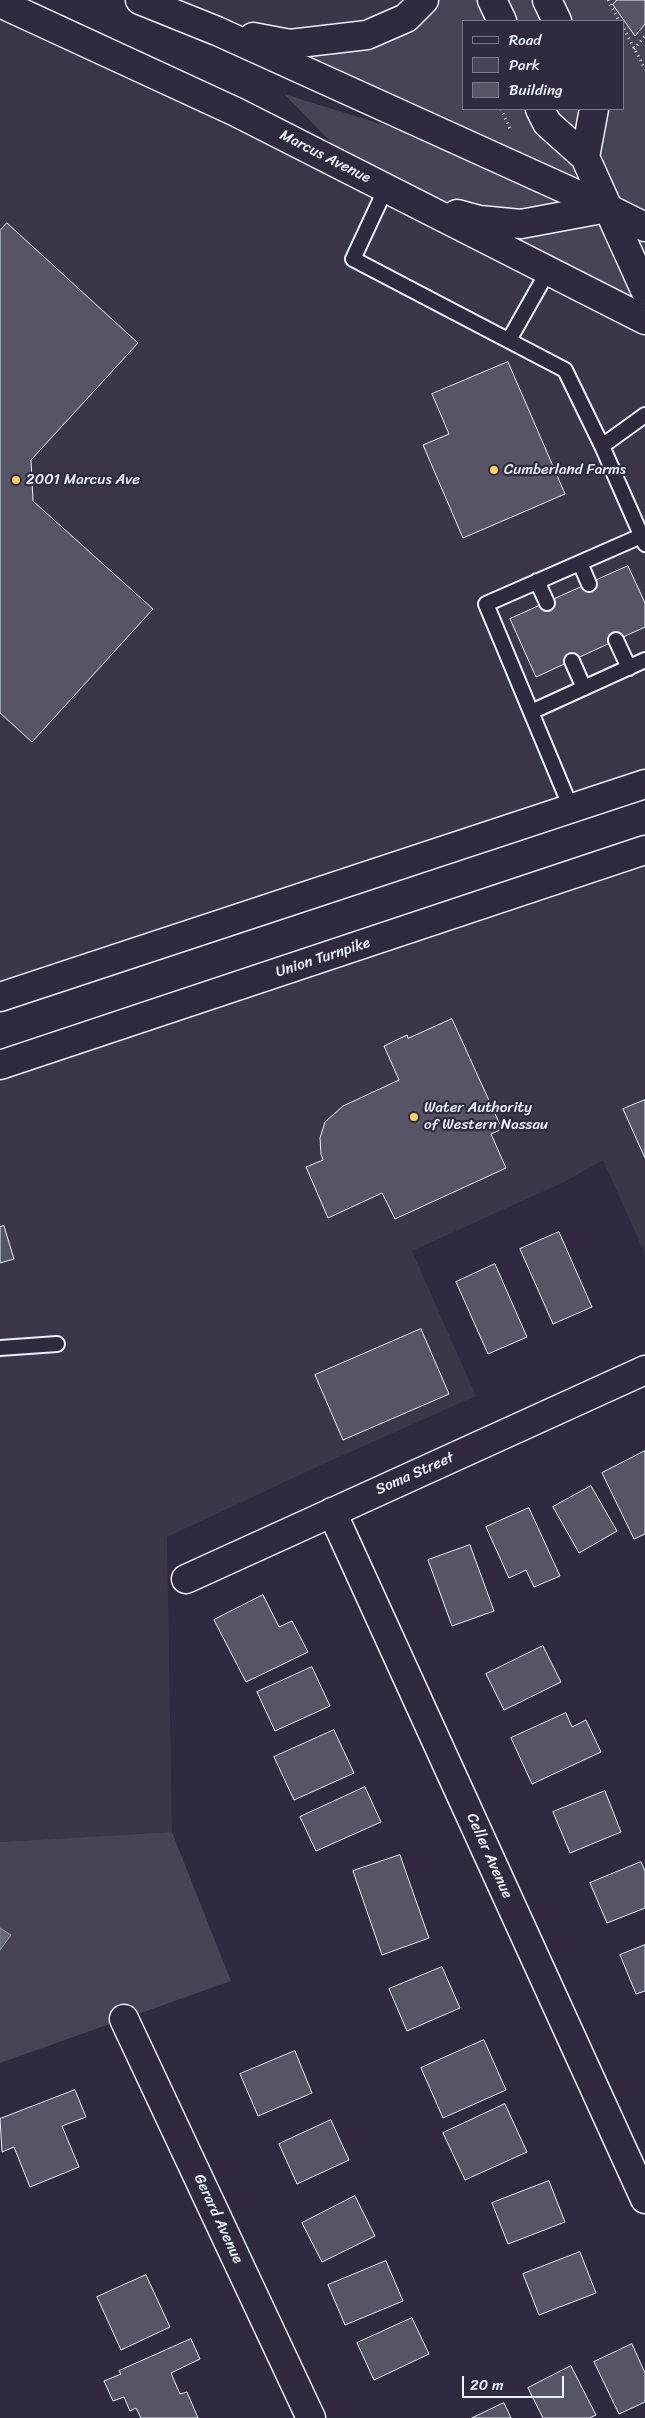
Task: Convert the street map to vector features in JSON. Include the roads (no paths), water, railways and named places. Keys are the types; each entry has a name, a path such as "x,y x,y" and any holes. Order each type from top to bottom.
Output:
{"main road":[{"path":"140,0 217,31 607,208 645,228"},
{"path":"217,31 290,44 367,35 406,18 424,0"},
{"path":"492,0 502,20"},
{"path":"547,0 557,20"},
{"name":"Marcus Avenue","path":"0,3 236,112 645,320"},
{"path":"540,110 546,123 585,157 645,290"},
{"path":"585,157 594,110"},
{"path":"415,203 479,220 521,224 607,208"},
{"path":"0,997 645,784"},
{"name":"Union Turnpike","path":"0,1065 645,850"},
{"name":"Soma Street","path":"186,1579 645,1370"},
{"name":"Celler Avenue","path":"332,1512 645,2199"},
{"name":"Gerard Avenue","path":"124,2020 311,2418"}],"lane":[{"path":"386,188 353,259 565,370 602,446 643,540 580,563 486,604 571,808"},
{"path":"509,340 548,271"},
{"path":"602,446 645,415"},
{"path":"580,563 589,584"},
{"path":"537,581 547,603"},
{"path":"616,640 629,668"},
{"path":"572,660 584,688"},
{"path":"531,712 645,660"},
{"path":"0,1348 57,1344"}],"water":[{"path":"0,1928 11,1935 0,1950"}],"place":[{"name":"Cumberland Farms","path":"494,470"},
{"name":"2001 Marcus Ave","path":"16,480"},
{"name":"Water Authority of Western Nassau","path":"414,1117"}]}
